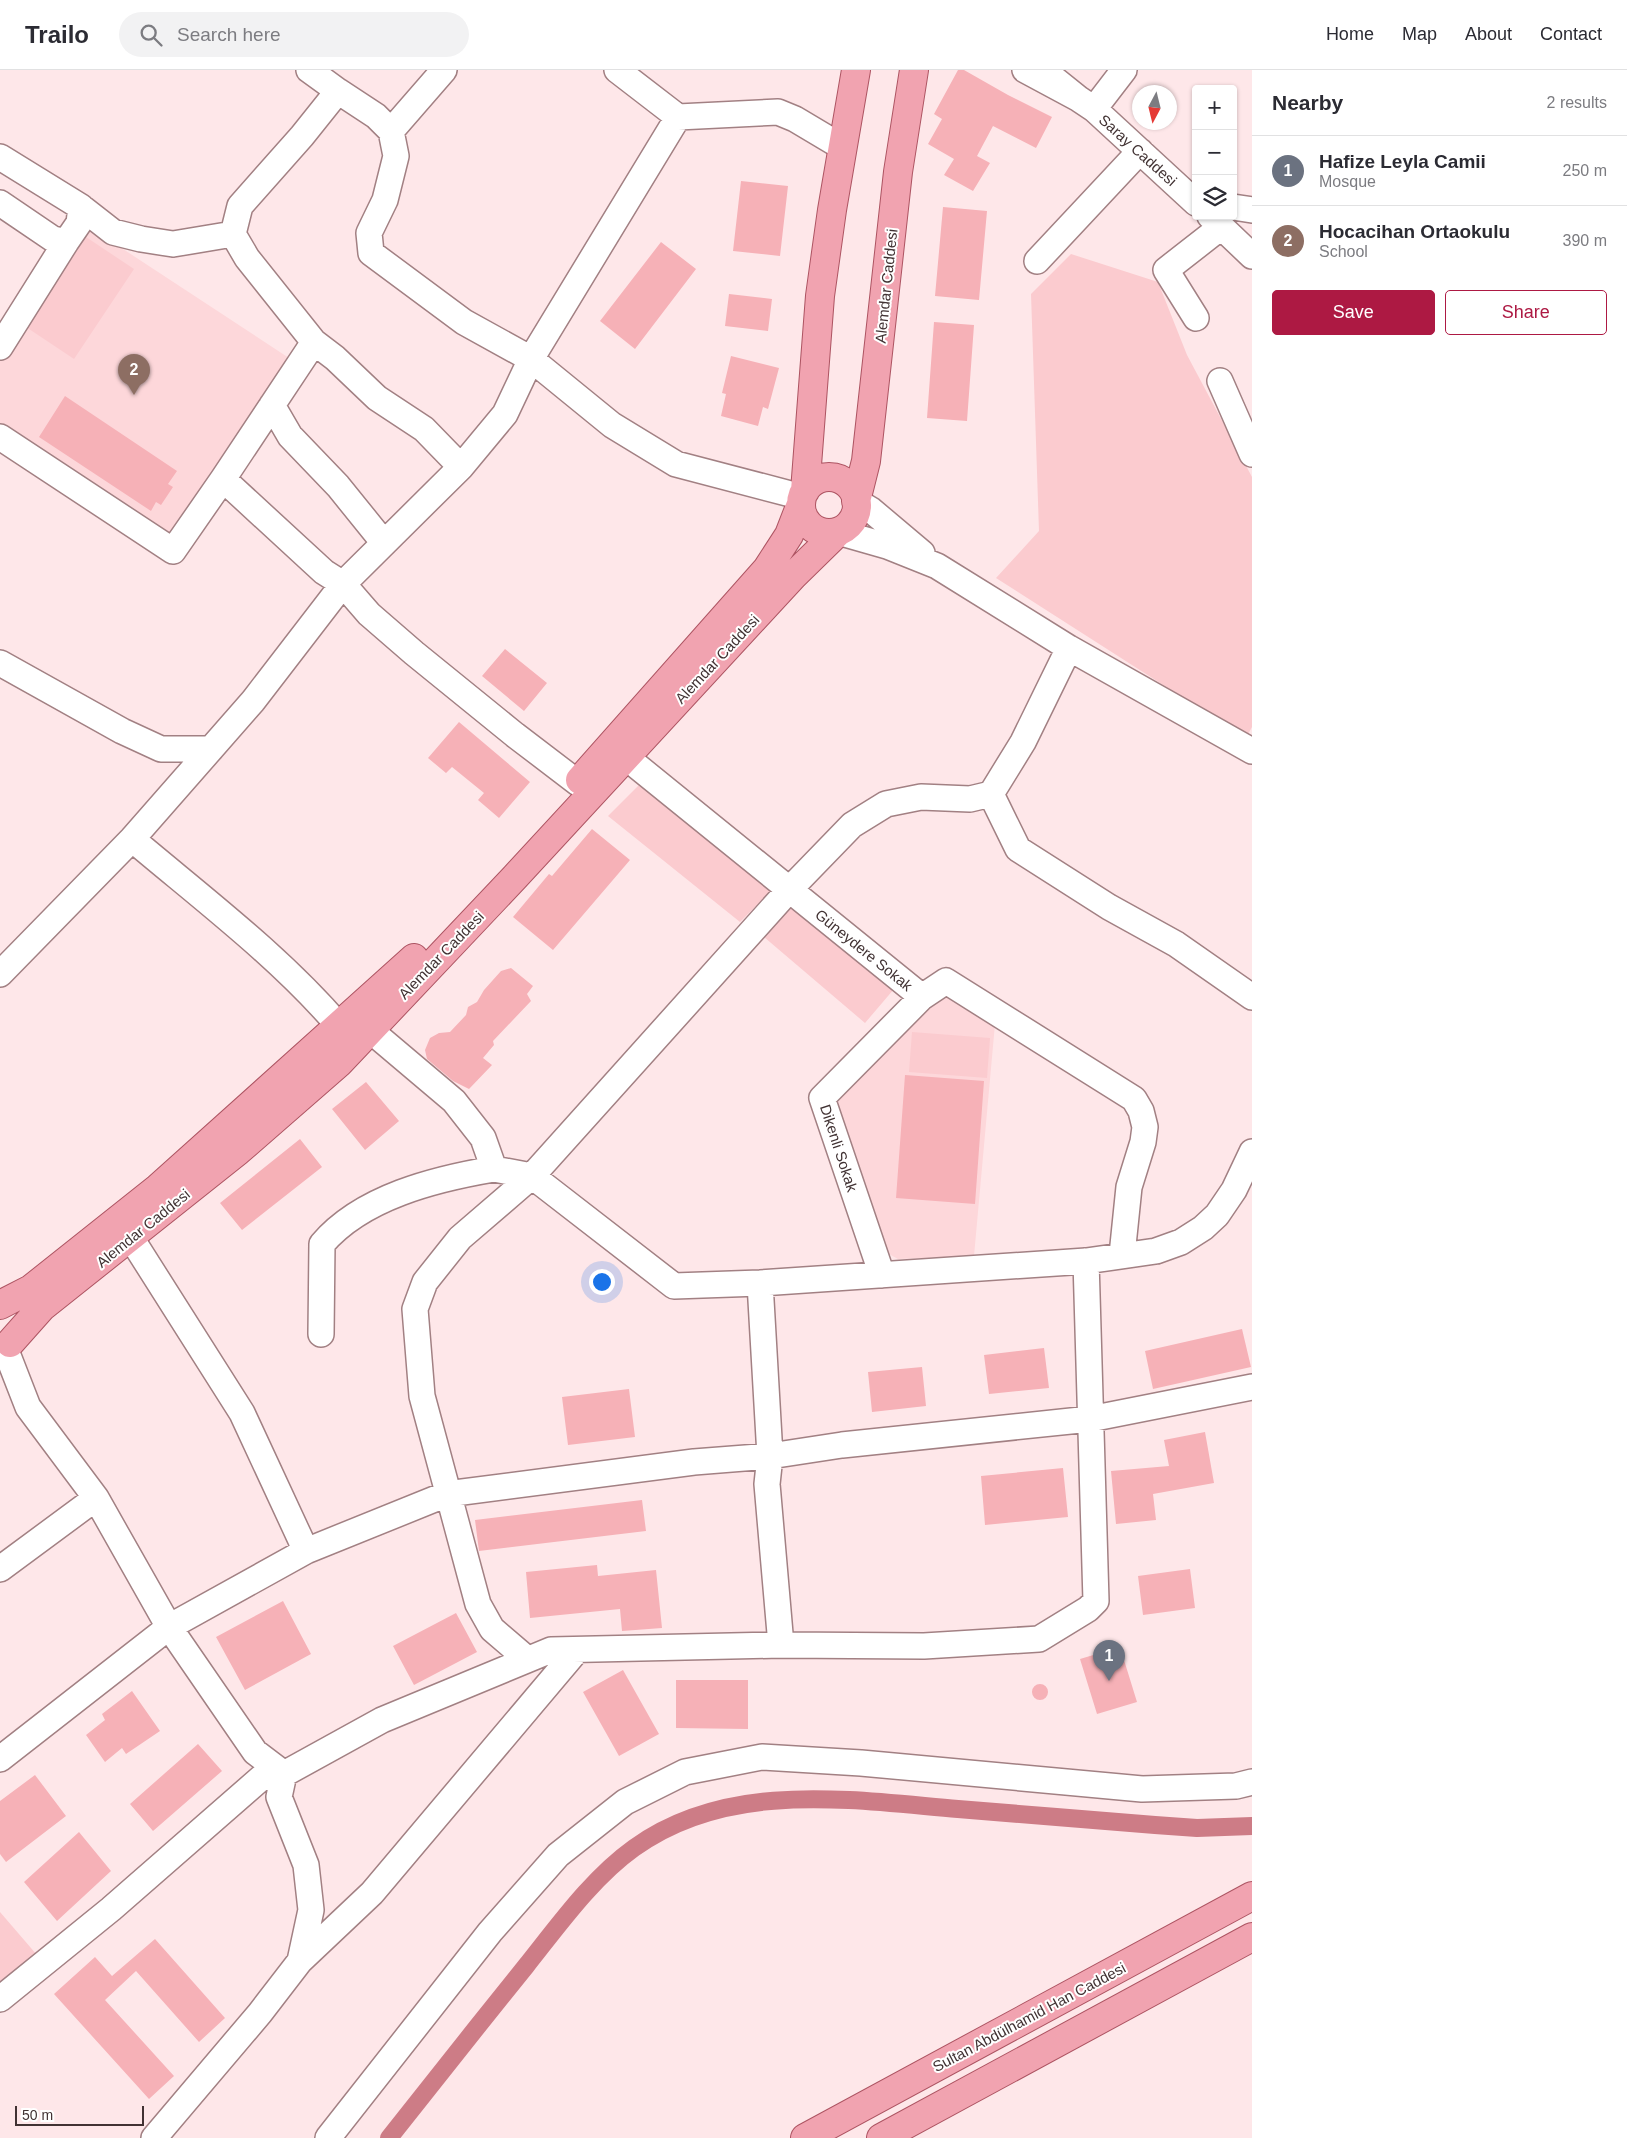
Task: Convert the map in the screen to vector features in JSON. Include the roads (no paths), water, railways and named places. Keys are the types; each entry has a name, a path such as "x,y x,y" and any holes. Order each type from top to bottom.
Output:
{"main road":[{"name":"Alemdar Caddesi","path":"0,1305 31,1289 158,1188 401,972 502,867 767,569 789,535 803,497 820,296 842,147 856,70"},
{"name":"Alemdar Caddesi","path":"856,501 866,461 898,172 914,70"},
{"path":"829,478 847,484 853,492 856,501 855,516 845,528 838,532 821,532 812,528 802,513 803,497 820,479 829,478"},
{"name":"Alemdar Caddesi","path":"6,1353 42,1307 131,1238 245,1145 339,1063 627,758 793,576 838,532"},
{"path":"0,1315 10,1333 6,1353"},
{"name":"Sultan Abdülhamid Han Caddesi","path":"805,2138 1252,1896"},
{"path":"881,2138 1252,1937"}],"street":[{"path":"309,70 376,116 391,131 396,156 385,200 369,233 371,253 464,322 531,359 612,425 676,464 803,497"},
{"path":"391,131 444,70"},
{"path":"617,70 678,117 778,112 794,119 842,147"},
{"name":"Saray Caddesi","path":"1025,70 1087,104"},
{"name":"Saray Caddesi","path":"1043,70 1087,104 1192,195"},
{"path":"1087,104 1124,70"},
{"path":"338,91 302,136 240,206 233,234 247,258 314,342 335,358 377,398 424,429 461,467"},
{"path":"0,974 132,839 253,701 342,584 461,467 505,414 531,359 678,117"},
{"path":"1037,261 1140,151"},
{"path":"0,157 81,207 113,232 141,240 173,244 233,234"},
{"path":"0,203 53,239 66,242"},
{"path":"0,347 79,223 81,207"},
{"path":"1237,210 1252,210"},
{"path":"1196,318 1166,270 1200,220"},
{"name":"Saray Caddesi","path":"1218,220 1252,256"},
{"path":"0,436 173,551 314,342"},
{"path":"1220,381 1233,415 1252,454"},
{"path":"272,405 290,436 338,486 384,543"},
{"path":"223,479 324,572 342,584 369,614 414,653 515,735 578,783"},
{"path":"856,501 938,566 1069,648 1252,750"},
{"path":"838,532 887,546 938,566"},
{"path":"527,1659 492,1629 478,1604 447,1494 422,1396 415,1309 425,1282 460,1238 532,1176 789,890 852,825 886,804 921,798 970,799 991,794 1023,742 1069,648"},
{"path":"0,663 122,731 161,749 212,748"},
{"name":"Güneydere Sokak","path":"627,758 922,996 946,981 1134,1099 1141,1111 1145,1127 1143,1142 1129,1187 1122,1255"},
{"path":"991,794 1018,849 1109,906 1176,944 1252,997"},
{"path":"132,839 273,958 314,996 340,1027"},
{"name":"Dikenli Sokak","path":"882,1275 822,1098 922,996"},
{"path":"370,1030 454,1101 483,1138 494,1169"},
{"path":"321,1334 322,1244 333,1231 377,1202 455,1175 494,1169 532,1176 674,1286 760,1283 1086,1261 1156,1251 1181,1242 1203,1228 1217,1215 1234,1190 1252,1152"},
{"path":"131,1238 242,1413 306,1551"},
{"path":"0,1998 111,1909 261,1778 284,1774 382,1720 551,1650 781,1645 924,1646 1038,1638 1088,1609 1096,1602 1086,1261"},
{"path":"760,1283 770,1456 767,1484 781,1645"},
{"path":"6,1353 28,1407"},
{"path":"0,1384 28,1407 96,1498 170,1627 255,1752 284,1774"},
{"path":"0,1758 170,1627 306,1551 447,1494 694,1462 770,1456 842,1445 1090,1419 1252,1388"},
{"path":"0,1569 96,1498"},
{"path":"154,2138 260,2012 300,1961 372,1893 577,1650"},
{"path":"328,2138 490,1932 558,1855 625,1802 685,1772 762,1757 861,1763 1142,1788 1236,1786 1252,1782"},
{"path":"284,1774 280,1797 306,1865 311,1910 300,1961"}],"waterway":[{"path":"389,2138 563,1919 590,1888 604,1873 634,1848 670,1826 709,1812 749,1803 833,1799 1197,1828 1252,1826"}],"place":[{"name":"Hocacihan Ortaokulu","path":"134,395"},
{"name":"Hafize Leyla Camii","path":"1109,1681"}]}
